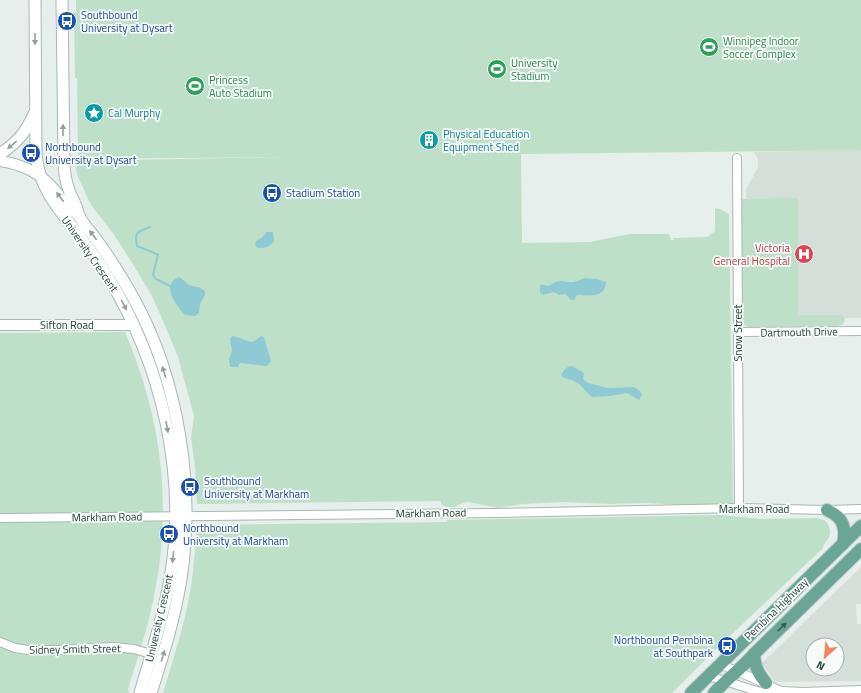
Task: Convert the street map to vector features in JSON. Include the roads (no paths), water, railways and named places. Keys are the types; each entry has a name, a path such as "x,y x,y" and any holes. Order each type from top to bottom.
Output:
{"main road":[{"name":"University Crescent","path":"35,0 36,159 41,177 51,199 108,276 134,324 148,358 154,378 165,418 172,459 175,533 170,578 161,621 140,693"},
{"name":"University Crescent","path":"62,0 64,169 69,192 76,204 79,216 124,281 146,324 171,394 180,437 184,469 186,516 183,560 169,636 152,693"},
{"path":"0,154 15,143 21,136 36,111"},
{"path":"827,510 838,516 842,522 845,536 842,544"},
{"name":"Pembina Highway","path":"691,693 861,526"},
{"name":"Pembina Highway","path":"714,693 736,671 744,666 754,654 861,549"},
{"path":"754,654 756,667 765,690"}],"street":[{"name":"Snow Street","path":"737,158 739,508"},
{"path":"0,161 23,166 41,177 79,216"},
{"name":"Sifton Road","path":"0,325 134,324"},
{"name":"Dartmouth Drive","path":"738,332 861,331"},
{"name":"Markham Road","path":"0,518 488,513 739,508 827,510 861,509"},
{"name":"Sidney Smith Street","path":"0,642 21,650 113,647 134,649 151,654"},
{"path":"720,664 736,671 765,690"},
{"path":"708,676 726,680 746,688 765,690 803,692 861,690"}],"water":[{"path":"266,232 273,232 273,242 266,247 256,247 255,243 264,236"},
{"path":"179,277 189,285 199,287 205,291 205,295 200,304 199,313 195,316 185,315 174,301 170,290 171,285 173,281"},
{"path":"585,278 597,279 606,282 603,291 596,295 577,295 574,300 571,300 565,294 559,295 554,292 543,295 540,292 540,285 549,286 561,281 574,282"},
{"path":"232,336 253,342 261,336 264,337 271,361 266,366 240,363 238,367 230,367 229,360 232,350 230,339"},
{"path":"572,366 584,373 583,379 588,383 608,388 634,387 640,391 642,395 639,400 627,393 592,397 578,384 561,375 565,369"}],"waterway":[{"path":"150,227 138,233 136,237 137,246 158,255 153,275 156,279 170,286"}],"place":[{"name":"Southbound University at Dysart","path":"67,21"},
{"name":"Winnipeg Indoor Soccer Complex","path":"709,47"},
{"name":"University Stadium","path":"497,69"},
{"name":"Princess Auto Stadium","path":"195,86"},
{"name":"Cal Murphy","path":"94,113"},
{"name":"Physical Education Equipment Shed","path":"429,140"},
{"name":"Northbound University at Dysart","path":"31,153"},
{"name":"Stadium Station","path":"272,193"},
{"name":"Victoria General Hospital","path":"804,254"},
{"name":"Southbound University at Markham","path":"190,487"},
{"name":"Northbound University at Markham","path":"169,534"},
{"name":"Northbound Pembina at Southpark","path":"727,646"}]}
